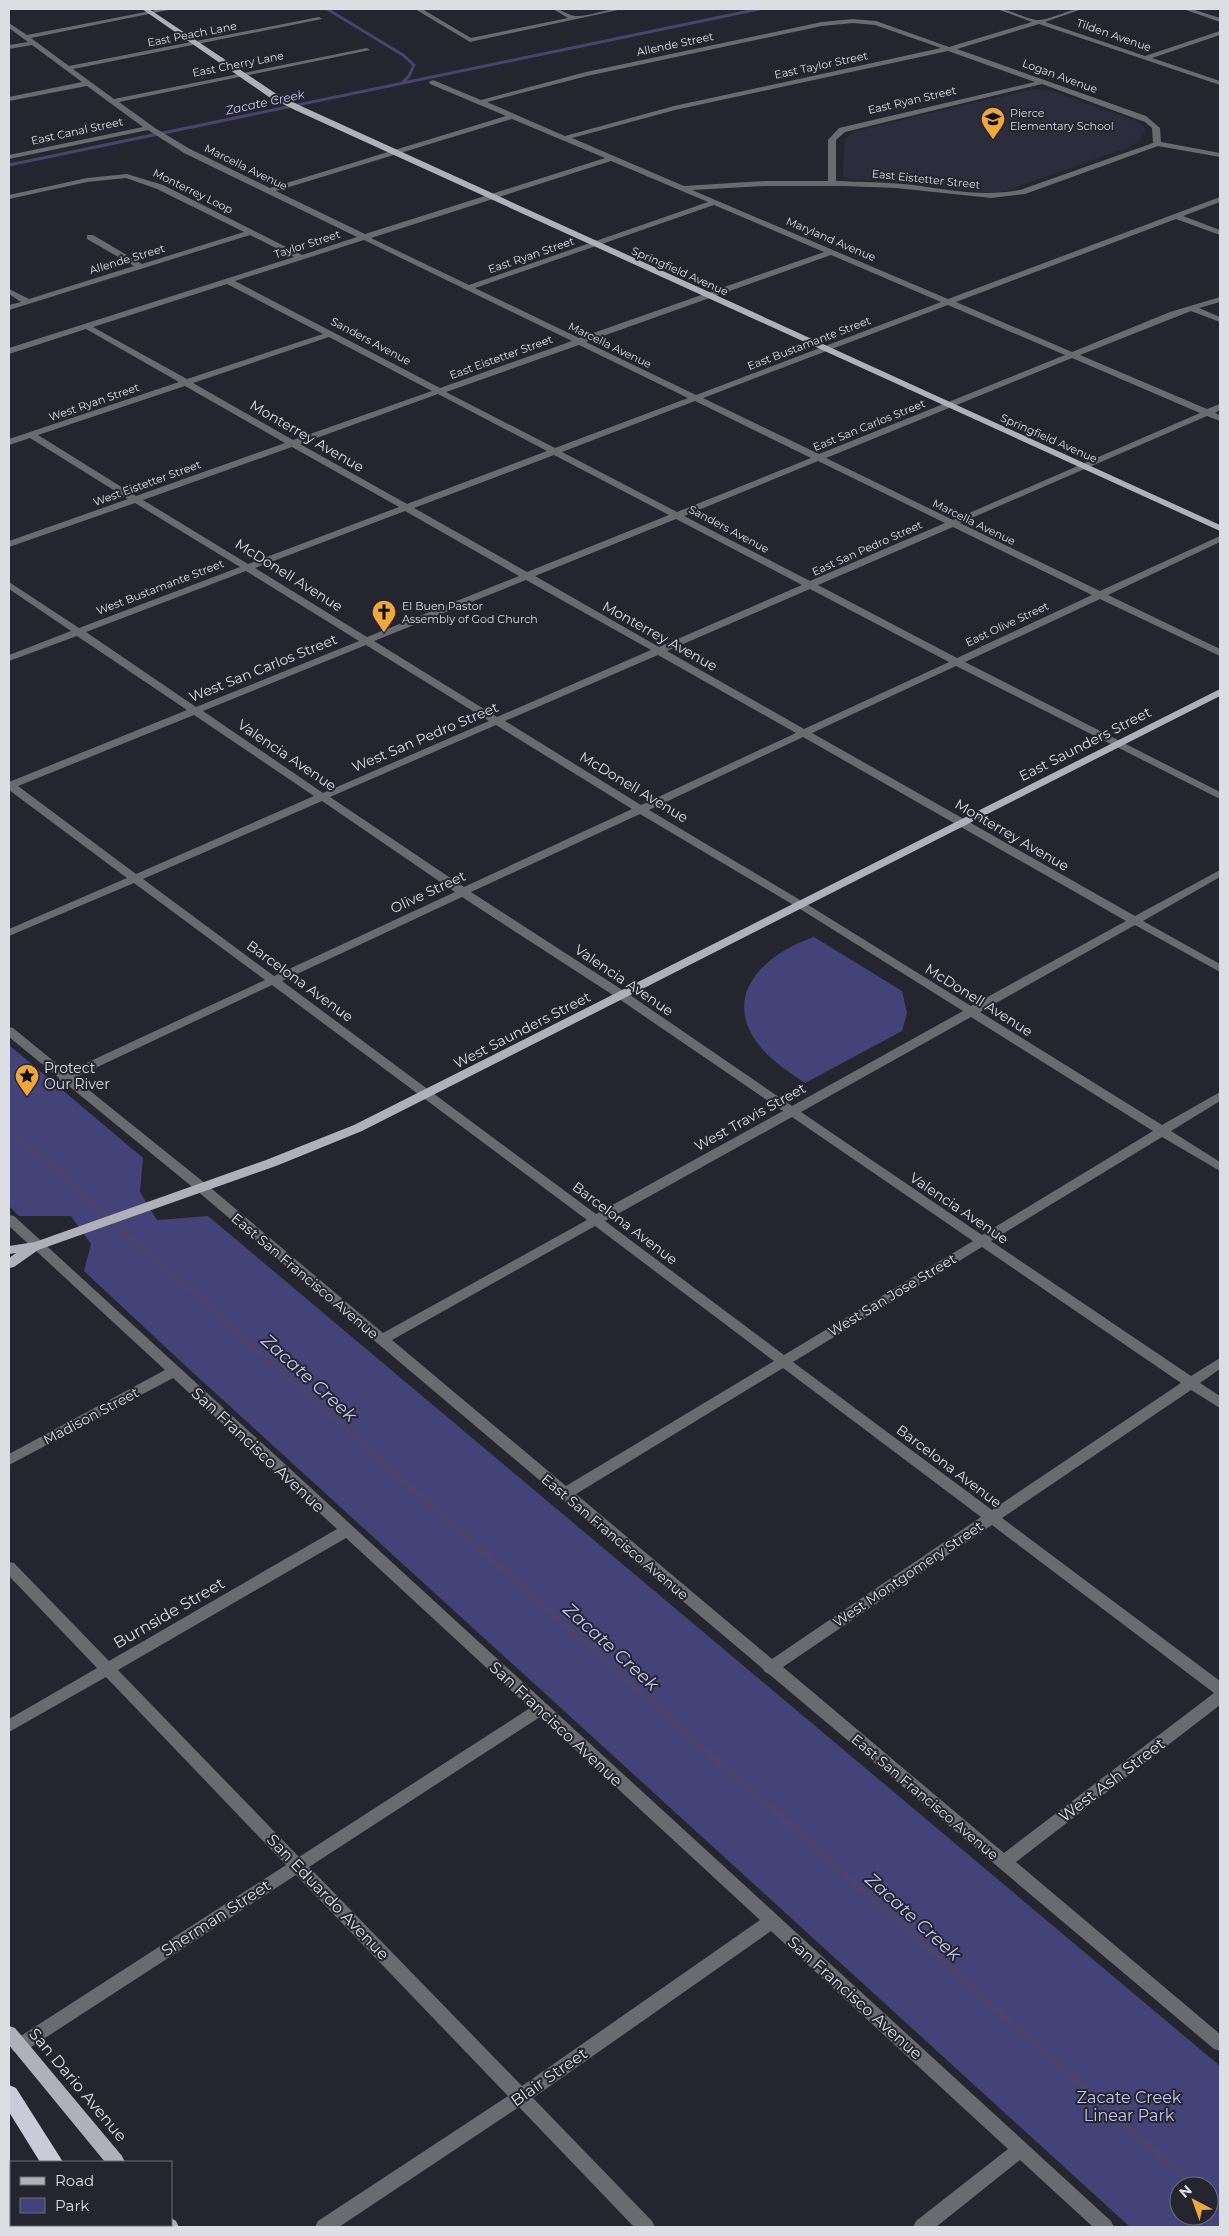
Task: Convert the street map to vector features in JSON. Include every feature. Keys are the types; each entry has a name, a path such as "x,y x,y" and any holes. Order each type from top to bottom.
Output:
{"highway":[{"path":"9,2094 51,2161"}],"main road":[{"name":"Springfield Avenue","path":"148,11 243,75 298,108 595,245 1220,528"},
{"name":"East Saunders Street","path":"963,823 1220,692"},
{"name":"West Saunders Street","path":"37,1246 324,1143 427,1095 963,823"},
{"path":"9,1250 37,1246"},
{"path":"9,1264 37,1246"},
{"name":"San Dario Avenue","path":"14,2039 115,2161"}],"street":[{"path":"25,36 148,11 170,9"},
{"path":"418,9 470,40 620,9"},
{"path":"556,9 573,18"},
{"name":"Tilden Avenue","path":"1000,9 1220,83"},
{"name":"East Taylor Street","path":"565,138 674,108 950,49 1079,9"},
{"path":"1186,9 1220,20"},
{"name":"East Peach Lane","path":"68,68 319,19"},
{"name":"Allende Street","path":"480,102 578,76 822,24 853,20 876,22"},
{"name":"Logan Avenue","path":"876,22 1150,121 1159,132 1157,144"},
{"name":"Marcella Avenue","path":"9,25 164,138 576,342 1220,653"},
{"path":"1145,58 1220,33"},
{"path":"9,47 33,42"},
{"name":"East Cherry Lane","path":"114,101 367,50"},
{"name":"Maryland Avenue","path":"433,82 1220,418"},
{"name":"East Ryan Street","path":"832,182 832,140 842,130 1043,82"},
{"path":"9,99 89,83"},
{"path":"270,191 513,116"},
{"name":"East Canal Street","path":"9,157 151,129"},
{"path":"1157,144 1220,155"},
{"name":"East Eistetter Street","path":"684,189 741,183 832,182 900,186 998,197 1022,192 1157,144"},
{"name":"Taylor Street","path":"9,351 612,158"},
{"name":"Monterrey Loop","path":"9,197 87,180 127,176 160,187 302,258"},
{"name":"East Bustamante Street","path":"405,507 1220,199"},
{"name":"East Ryan Street","path":"466,288 715,202"},
{"path":"1176,216 1220,233"},
{"name":"Allende Street","path":"9,308 252,232"},
{"path":"90,237 140,266"},
{"name":"East Eistetter Street","path":"292,443 831,252"},
{"name":"Sanders Avenue","path":"228,281 956,662 1220,796"},
{"path":"9,291 28,302"},
{"name":"East San Carlos Street","path":"527,576 1072,355 1220,298"},
{"path":"1191,308 1220,320"},
{"name":"Monterrey Avenue","path":"86,326 1220,969"},
{"path":"186,383 330,334"},
{"name":"West Ryan Street","path":"9,442 186,383"},
{"name":"East San Pedro Street","path":"660,651 1220,407"},
{"name":"McDonell Avenue","path":"31,434 640,809 801,905 969,1012 1220,1166"},
{"name":"West Eistetter Street","path":"9,544 292,443"},
{"name":"West Bustamante Street","path":"9,658 405,507"},
{"name":"East Olive Street","path":"804,733 1220,539"},
{"name":"West San Carlos Street","path":"9,785 527,576"},
{"name":"Valencia Avenue","path":"9,585 463,892 622,996 1220,1403"},
{"name":"West San Pedro Street","path":"9,933 660,651"},
{"name":"Olive Street","path":"64,1078 804,733"},
{"name":"Barcelona Avenue","path":"9,785 595,1220 1220,1689"},
{"name":"West Travis Street","path":"381,1340 1220,873"},
{"name":"East San Francisco Avenue","path":"9,1031 64,1078 201,1187 770,1668 1220,2044"},
{"name":"West San Jose Street","path":"565,1494 1220,1096"},
{"name":"San Francisco Avenue","path":"9,1219 771,1922 1105,2227"},
{"name":"West Montgomery Street","path":"770,1668 1220,1363"},
{"name":"Madison Street","path":"9,1460 174,1372"},
{"name":"Burnside Street","path":"9,1726 346,1531"},
{"name":"San Eduardo Avenue","path":"9,1567 646,2227"},
{"name":"West Ash Street","path":"1003,1863 1220,1697"},
{"name":"Sherman Street","path":"14,2039 298,1865 540,1709"},
{"name":"Blair Street","path":"324,2227 520,2097 771,1922"},
{"path":"922,2227 1020,2150"}],"shaded area":[{"name":"Pierce Elementary School","path":"1034,89 1049,90 1134,120 1144,126 1145,132 1139,141 1127,148 1005,191 990,193 908,183 850,179 843,176 845,139 855,131"}],"green space":[{"path":"814,937 902,991 907,1013 902,1031 805,1083 788,1072 763,1050 750,1031 744,1013 745,996 752,980 763,967 795,945"},
{"name":"Zacate Creek Linear Park","path":"9,1045 143,1158 140,1192 157,1220 208,1216 1220,2066 1220,2227 1130,2227 189,1369 84,1271 91,1244 71,1216 19,1216 9,1206"}],"waterway":[{"name":"Zacate Creek","path":"327,9 403,55 414,65 409,76 402,83"},
{"name":"Zacate Creek","path":"9,165 759,9"},
{"name":"Zacate Creek","path":"9,1129 372,1452"},
{"name":"Zacate Creek","path":"370,1451 1184,2176"}],"place":[{"name":"Pierce Elementary School","path":"993,140"},
{"name":"El Buen Pastor Assembly of God Church","path":"384,633"},
{"name":"Protect Our River","path":"27,1097"}]}
